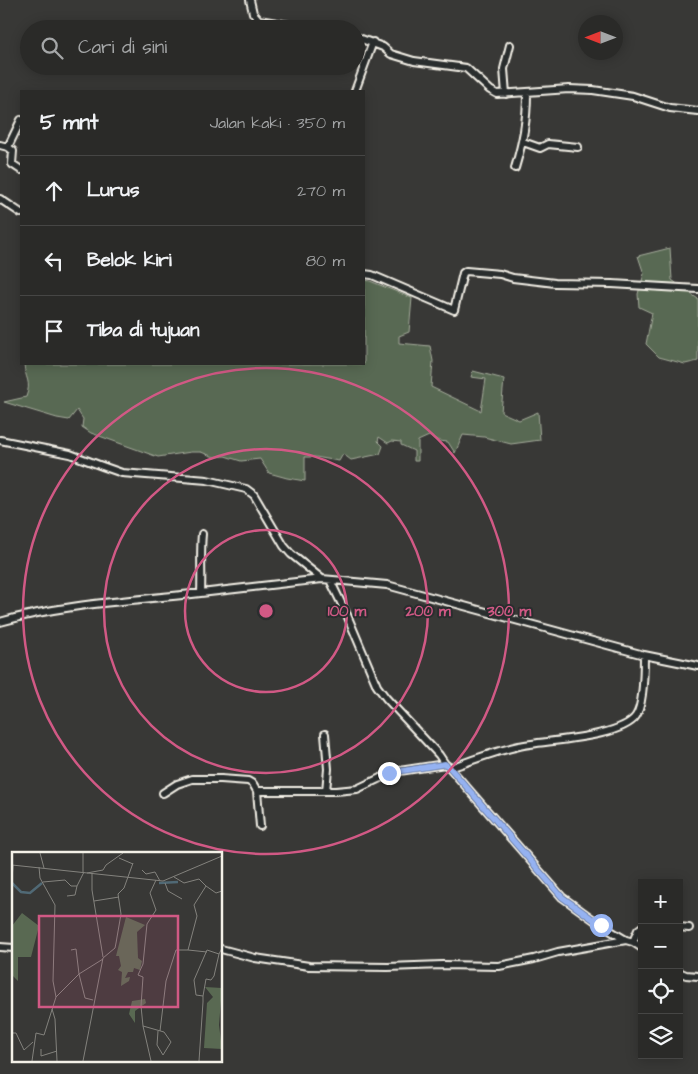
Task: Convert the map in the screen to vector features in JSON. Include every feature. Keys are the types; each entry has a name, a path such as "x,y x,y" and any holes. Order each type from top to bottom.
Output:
{"street":[{"path":"250,0 253,13 260,20"},
{"path":"365,40 383,47 391,54 414,61 466,68 493,92 506,94 569,89 605,91 633,96 666,107 698,111"},
{"path":"365,64 373,42"},
{"path":"506,94 504,69 510,45"},
{"path":"355,90 361,75"},
{"path":"515,168 523,142 527,113 527,93"},
{"path":"8,147 20,122"},
{"path":"523,142 540,148 548,144 578,147"},
{"path":"0,145 8,147 13,151 12,164 20,169"},
{"path":"0,200 20,212"},
{"path":"365,274 372,275 454,310 466,270 555,283 698,289"},
{"path":"0,440 70,454 122,472 207,480 246,489 254,495 284,546 298,561 322,579"},
{"path":"201,593 202,534"},
{"path":"0,622 39,611 95,602 201,593 322,579 387,585 644,655 698,666"},
{"path":"330,580 377,686 386,698 439,755 562,897 601,925 638,945"},
{"path":"257,791 357,789 392,772 447,766 520,746 601,734 631,721 637,714 643,682 644,655"},
{"path":"326,734 328,770 326,791"},
{"path":"164,793 183,781 205,778 248,781 253,784 257,791 260,826"},
{"path":"683,927 689,928"},
{"path":"633,942 638,930"},
{"path":"222,949 255,958 309,966 499,966 558,952 626,940"},
{"path":"683,974 698,976"}],"green space":[{"path":"670,248 672,280 698,299 698,361 685,364 659,357 646,344 652,313 639,307 638,294 644,274 638,256"},
{"path":"365,280 412,298 409,332 399,336 399,343 430,346 433,361 431,387 481,411 486,379 471,377 473,371 504,379 501,412 519,420 538,412 540,440 511,444 484,437 463,435 455,453 448,442 439,441 429,436 418,441 418,461 414,461 414,451 401,445 401,442 392,441 388,443 379,437 378,441 383,446 380,454 351,460 343,454 339,461 305,457 305,481 269,473 260,459 241,461 225,456 214,457 201,452 158,457 91,433 82,427 83,419 77,410 69,420 4,402 26,397 28,383 24,365 365,365"}],"route":[{"path":"389,773 445,764 562,897 601,925"}]}
